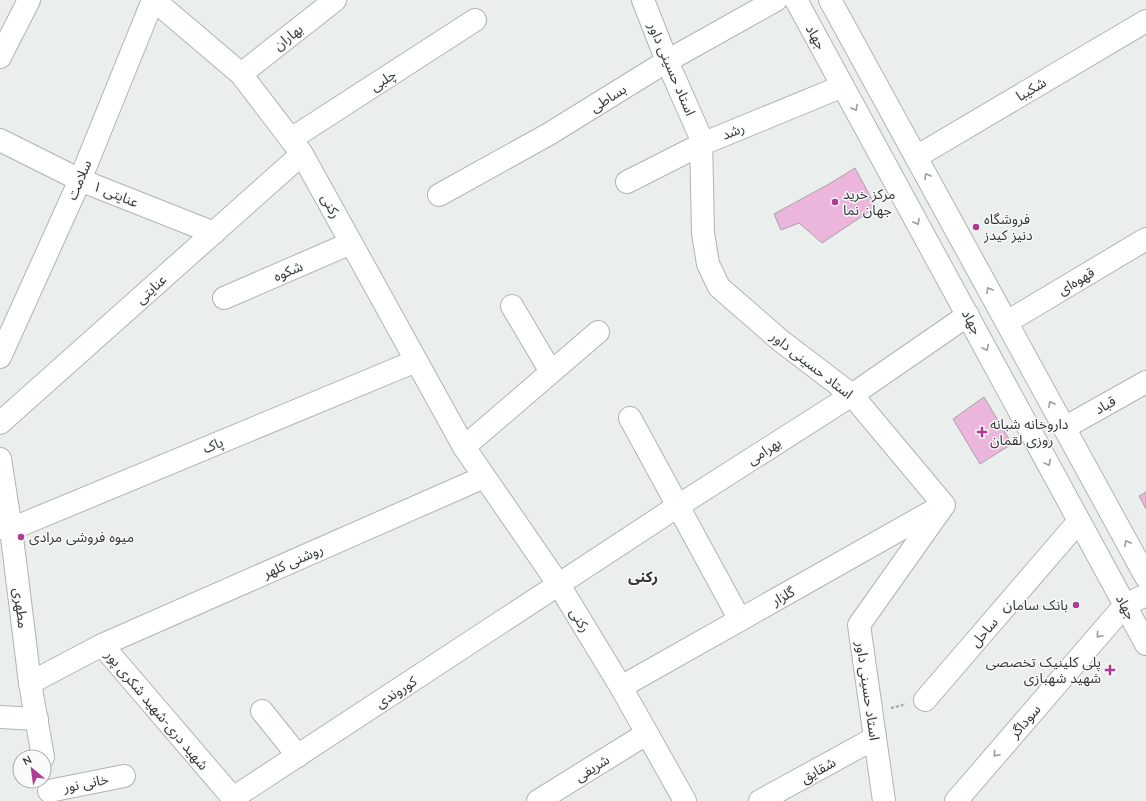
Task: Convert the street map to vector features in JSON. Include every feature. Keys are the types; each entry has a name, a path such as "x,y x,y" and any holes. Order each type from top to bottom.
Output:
{"street":[{"path":"0,57 29,0"},
{"name":"رکنی","path":"153,0 241,74 297,147 464,447 559,585 620,687 685,801"},
{"name":"سلامت","path":"0,356 80,180 153,0"},
{"name":"بهاران","path":"241,74 335,0"},
{"name":"استاد حسینی داور","path":"643,0 667,61 701,138 703,233 708,264 719,287 781,341 852,395 944,505 859,625 884,801"},
{"name":"بساطی","path":"439,195 549,134 667,61 776,0"},
{"name":"جهاد","path":"796,0 1146,644"},
{"path":"830,0 1146,577"},
{"name":"چلبی","path":"297,147 475,20"},
{"name":"شکیبا","path":"916,157 1146,20"},
{"name":"رشد","path":"626,182 702,144 843,86"},
{"name":"عنایتی ۱","path":"0,140 80,180 214,233"},
{"name":"عنایتی","path":"0,424 214,233 297,147"},
{"name":"قهوه‌ای","path":"1007,322 1146,239"},
{"name":"شکوه","path":"224,298 351,243"},
{"path":"512,306 551,372"},
{"name":"بهرامی","path":"559,585 678,506 852,395 968,315"},
{"path":"464,447 598,332"},
{"name":"پاک","path":"5,529 416,361"},
{"name":"قباد","path":"1064,428 1146,382"},
{"path":"630,418 740,620"},
{"name":"مطهری","path":"0,460 5,529 42,749"},
{"name":"روشنی کلهر","path":"102,646 484,477"},
{"name":"گلزار","path":"620,687 944,505"},
{"name":"ساحل","path":"925,700 1079,521"},
{"name":"کوروندی","path":"233,800 559,585"},
{"path":"1125,605 1146,596"},
{"name":"سوداگر","path":"956,801 1125,605"},
{"name":"شهید دری-شهید شکری پور","path":"30,682 102,646 233,800"},
{"path":"262,711 298,756"},
{"path":"0,717 37,719"},
{"name":"شریفی","path":"538,801 646,734"},
{"name":"شقایق","path":"760,801 875,738"},
{"name":"خانی نور","path":"50,796 124,776"}],"path":[{"path":"871,712 925,700"}],"building":[{"name":"مرکز خرید جهان نما","path":"855,168 876,207 822,243 799,223 781,230 774,214"},
{"name":"داروخانه شبانه روزی لقمان","path":"984,397 1012,444 980,464 953,419"},
{"path":"1146,492 1146,509 1139,496"}],"place":[{"name":"مرکز خرید جهان نما","path":"835,202"},
{"name":"فروشگاه دنیز کیدز","path":"976,227"},
{"name":"داروخانه شبانه روزی لقمان","path":"982,432"},
{"name":"میوه فروشی مرادی","path":"21,537"},
{"name":"بانک سامان","path":"1076,605"},
{"name":"پلی کلینیک تخصصی شهید شهبازی","path":"1110,670"}],"district":[{"name":"رکنی","path":"643,576"}]}
